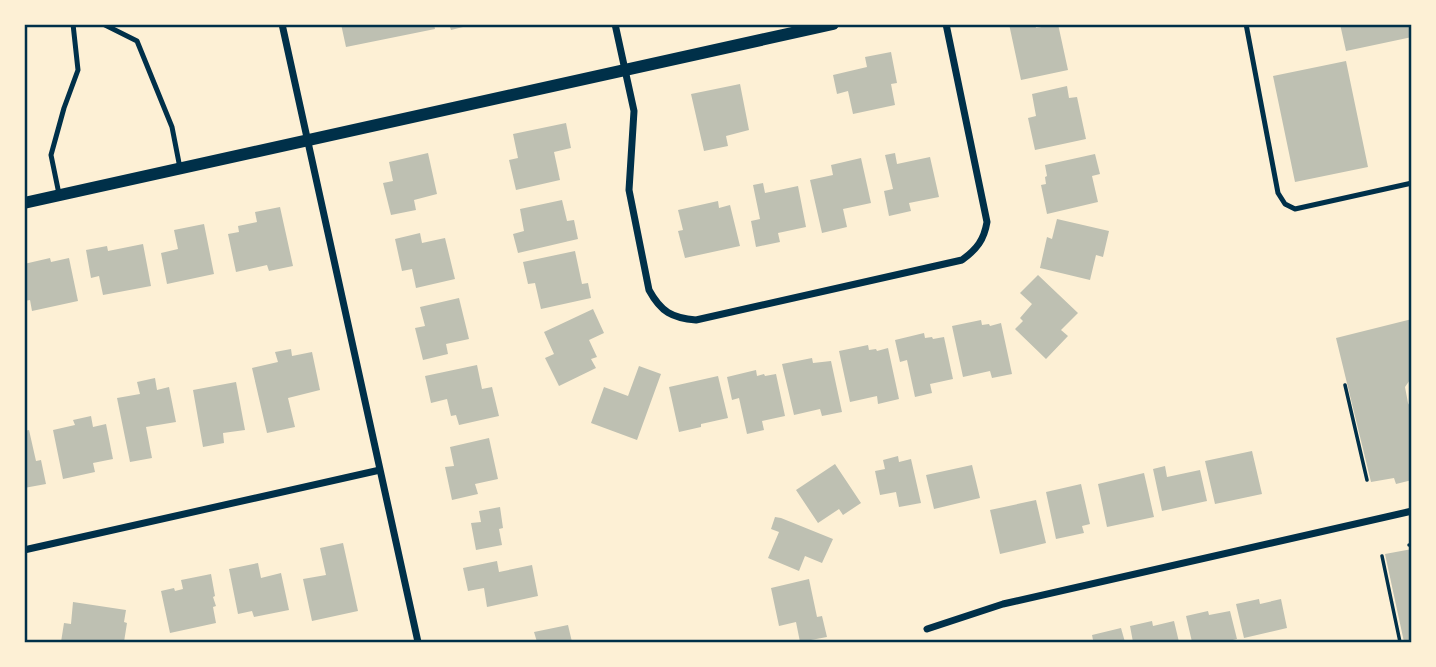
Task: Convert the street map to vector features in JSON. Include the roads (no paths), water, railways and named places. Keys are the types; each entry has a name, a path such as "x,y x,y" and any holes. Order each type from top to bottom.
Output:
{"street":[{"path":"282,24 418,642"},
{"path":"615,24 634,111 629,190 649,290 664,311 673,316 696,320 962,260 982,242 987,222 946,24"},
{"path":"24,203 833,24"},
{"path":"24,550 380,470"},
{"path":"927,629 1003,604 1412,511"}],"lane":[{"path":"60,195 51,155 78,70 73,24"},
{"path":"103,24 137,41 172,127 180,169"},
{"path":"1246,24 1278,192 1285,204 1295,209 1412,183"}]}
